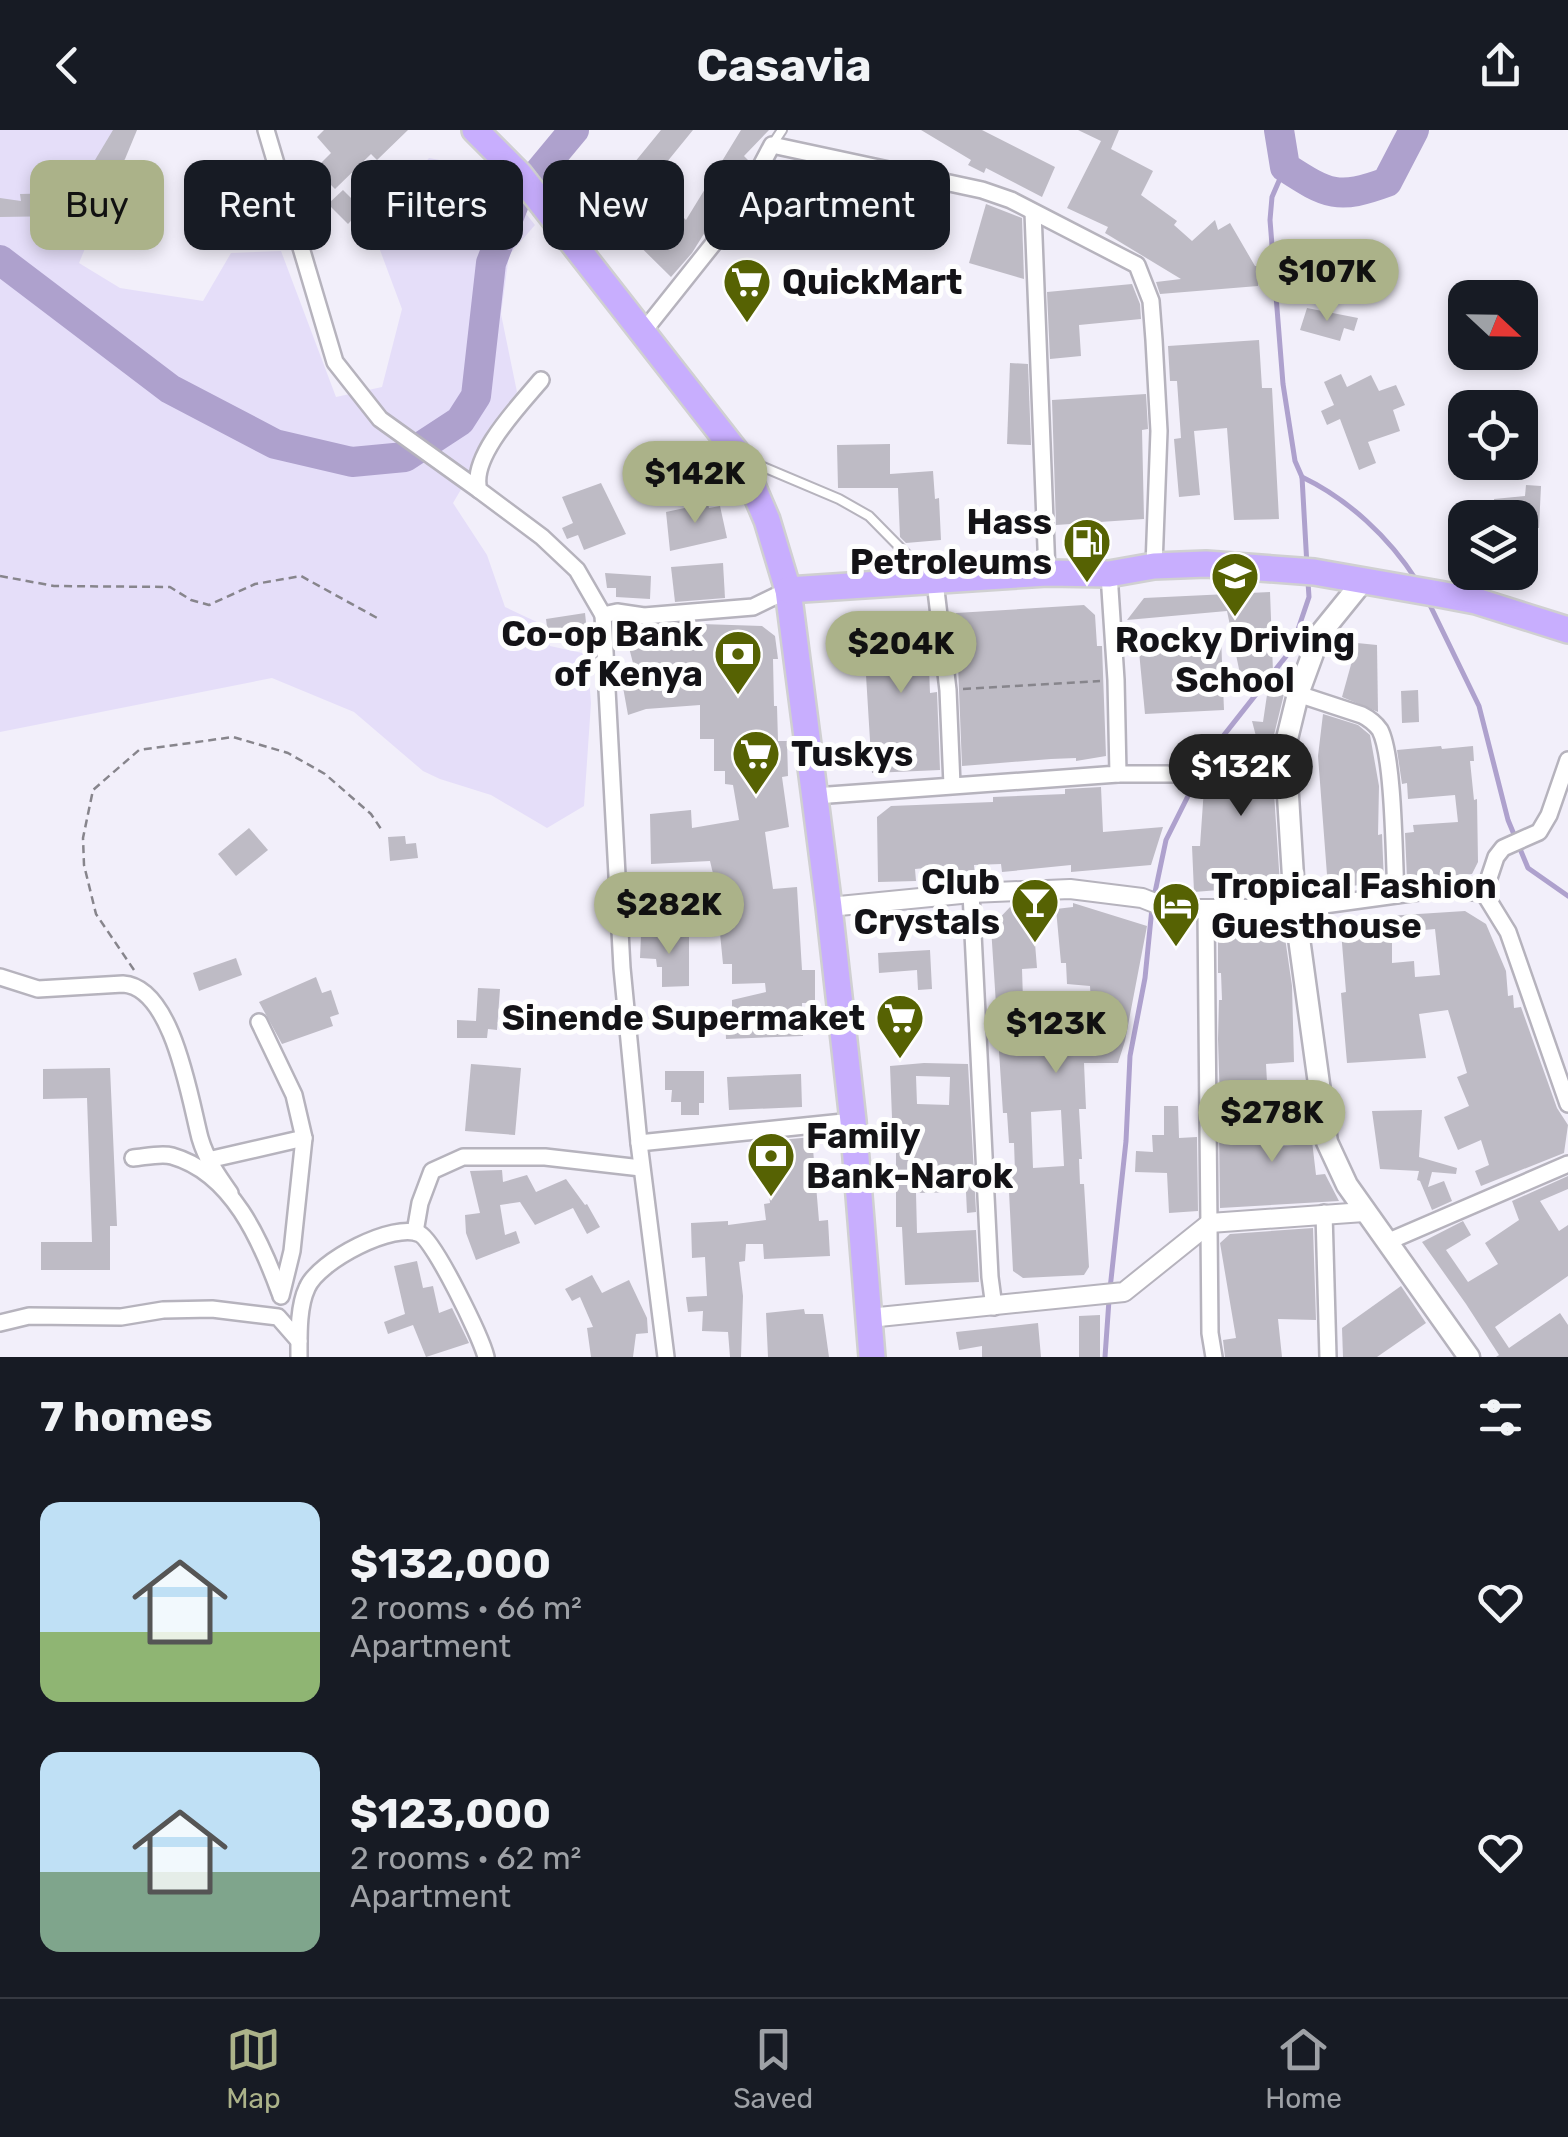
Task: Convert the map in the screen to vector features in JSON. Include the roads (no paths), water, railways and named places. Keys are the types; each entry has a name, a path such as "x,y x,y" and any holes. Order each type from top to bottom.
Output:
{"highway":[{"path":"475,130 520,174 740,457 767,520 788,590 828,907 853,1121 872,1357"},
{"path":"788,590 1047,574 1109,574 1154,566 1206,564 1314,572 1440,594 1476,601 1568,630"}],"main road":[{"path":"1362,581 1320,634 1298,694 1285,747 1295,910 1327,1142 1346,1185 1470,1357"}],"street":[{"path":"266,130 335,362 380,418 542,537 577,570 603,615 622,968 641,1168 666,1357"},
{"path":"643,332 732,219 772,145 982,190 1033,212 1137,266 1151,300 1159,430 1154,566"},
{"path":"1033,212 1047,574"},
{"path":"480,490 476,479 483,459 506,421 541,380"},
{"path":"1109,574 1118,774"},
{"path":"935,582 948,690 952,785"},
{"path":"603,615 617,612 644,616 752,607 788,590"},
{"path":"1298,694 1362,715 1381,732 1396,895"},
{"path":"1568,760 1539,832 1503,848 1496,856 1484,893 1508,932 1568,1104"},
{"path":"814,796 1118,774 1174,774"},
{"path":"828,907 971,893 1070,889 1142,898 1170,910 1295,910 1440,889 1484,893"},
{"path":"971,893 986,1218 994,1307"},
{"path":"1206,910 1210,1334 1214,1357"},
{"path":"0,977 38,989 133,984 142,990 175,1043 208,1160 266,1255 280,1296"},
{"path":"259,1022 294,1095 304,1138 292,1250 278,1317 299,1349"},
{"path":"640,1143 853,1121"},
{"path":"208,1160 304,1138"},
{"path":"133,1158 170,1155 196,1167 230,1194"},
{"path":"415,1232 432,1171 462,1157 545,1158 641,1168"},
{"path":"1388,1242 1568,1164"},
{"path":"869,1318 1124,1292 1210,1223 1364,1212"},
{"path":"1324,1213 1328,1357"},
{"path":"299,1349 304,1293 324,1266 359,1245 388,1235 415,1232 425,1237 435,1254 486,1357"},
{"path":"0,1323 29,1316 121,1316 196,1309 278,1317"}],"lane":[{"path":"772,145 782,130"},
{"path":"740,457 870,516 935,582"}],"waterway":[{"path":"0,260 170,389 275,444 352,462 405,457 460,421 476,396 491,263 515,201 574,130"},
{"path":"1279,130 1285,167 1323,189 1345,193 1387,182 1414,130"},
{"path":"1285,167 1272,197 1270,220 1283,384 1295,461 1302,477 1307,566"},
{"path":"1302,477 1335,496 1366,521 1394,549 1417,581"},
{"path":"1154,897 1166,840 1209,754 1291,650 1309,597 1308,582"},
{"path":"1427,599 1479,706 1508,820 1528,868 1568,896"},
{"path":"1110,1289 1126,1141 1130,1056 1145,978 1152,908"},
{"path":"1105,1357 1109,1300"}],"place":[{"name":"QuickMart","path":"747,324"},
{"name":"Hass Petroleums","path":"1087,584"},
{"name":"Rocky Driving School","path":"1235,618"},
{"name":"Co-op Bank of Kenya","path":"738,696"},
{"name":"Tuskys","path":"756,796"},
{"name":"Club Crystals","path":"1035,944"},
{"name":"Tropical Fashion Guesthouse","path":"1176,948"},
{"name":"Sinende Supermaket","path":"900,1060"},
{"name":"Family Bank-Narok","path":"771,1198"}]}
